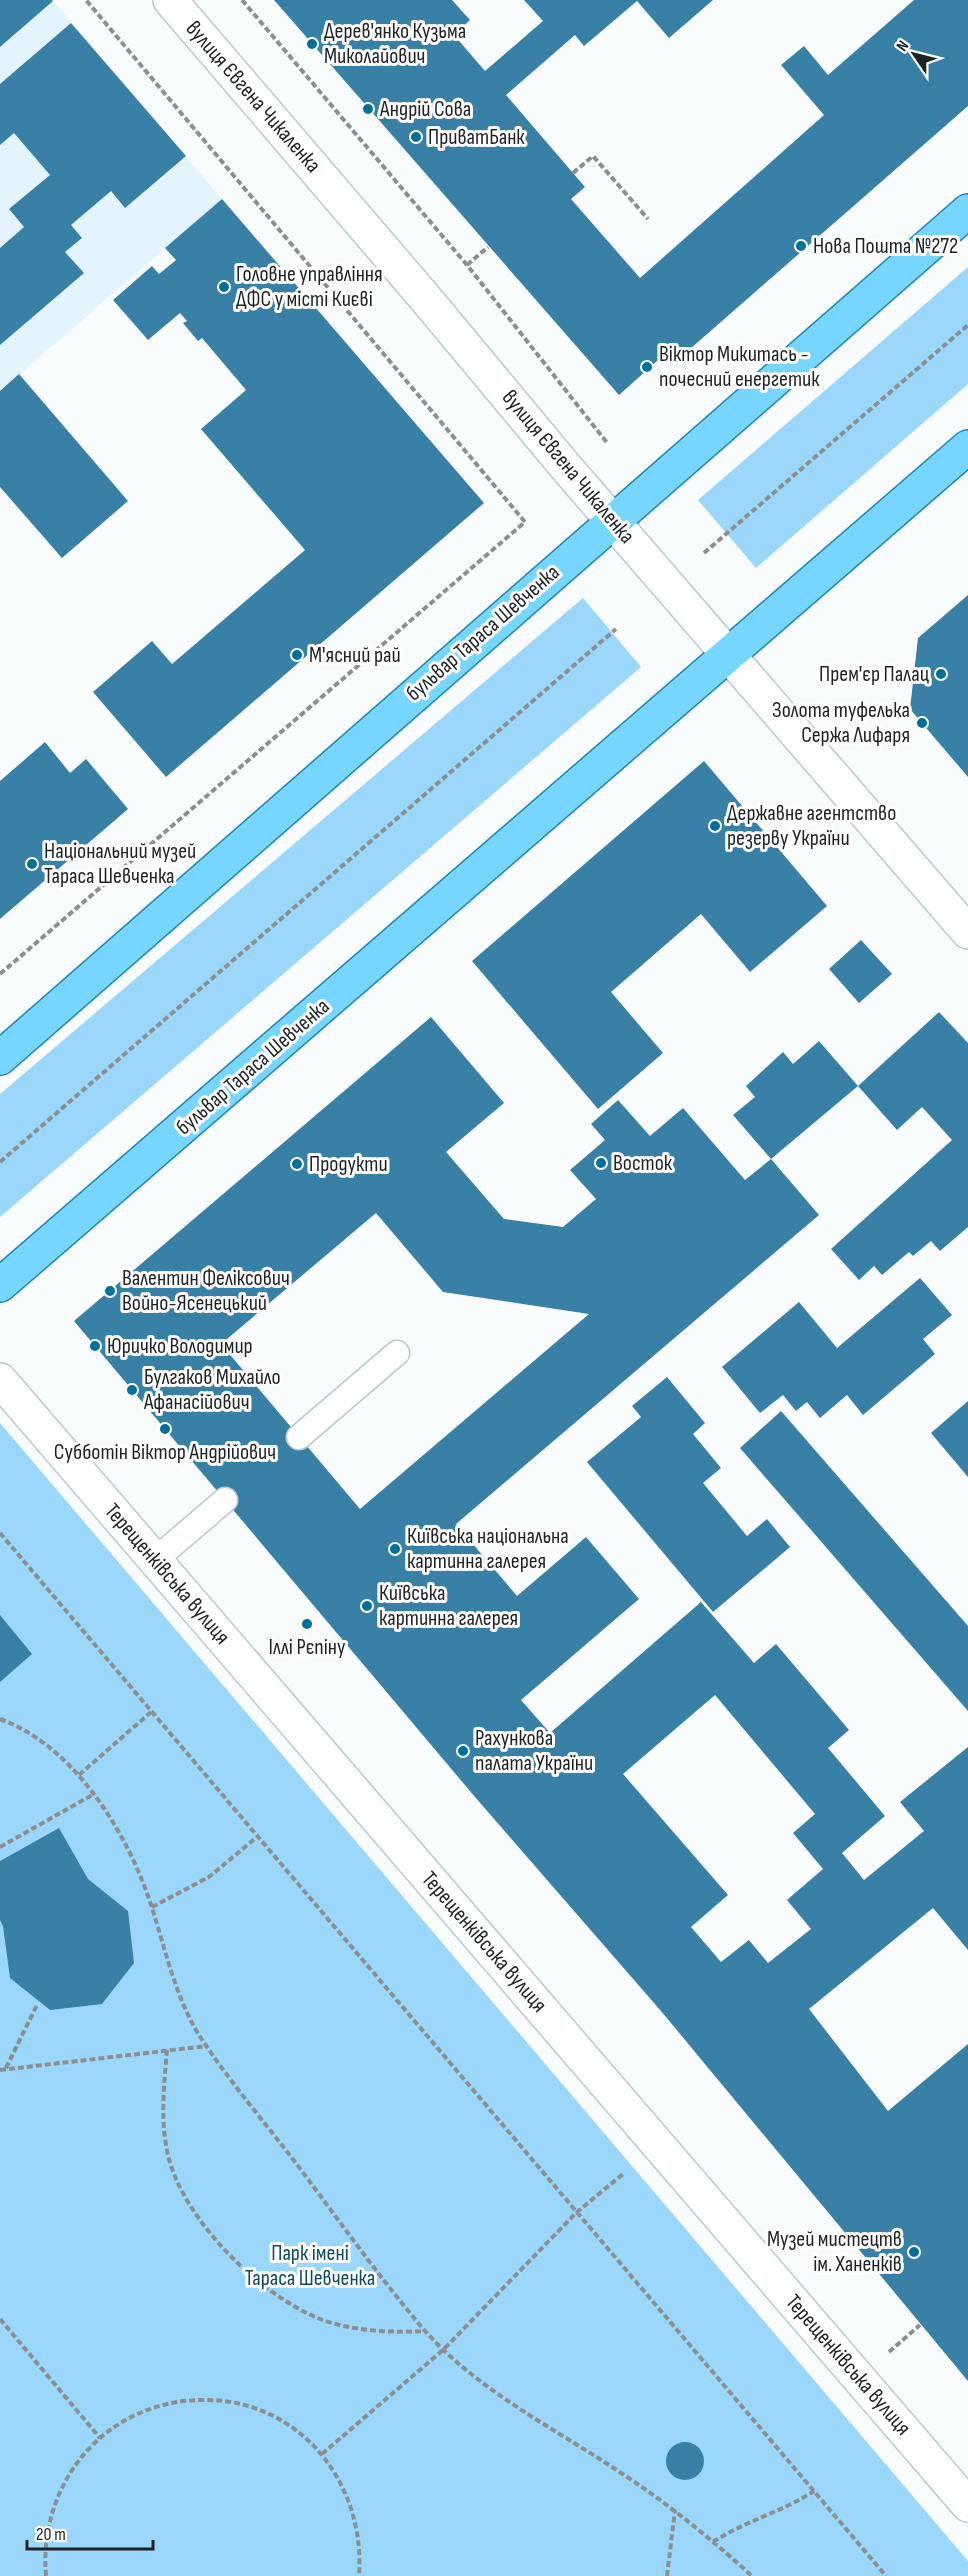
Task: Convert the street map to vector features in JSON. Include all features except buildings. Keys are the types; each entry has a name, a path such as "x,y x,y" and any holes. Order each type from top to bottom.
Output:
{"main road":[{"name":"бульвар Тараса Шевченка","path":"0,1058 968,211"},
{"name":"бульвар Тараса Шевченка","path":"0,1285 968,447"}],"street":[{"name":"вулиця Євгена Чикаленка","path":"170,0 968,932"},
{"name":"Терещенківська вулиця","path":"0,1380 968,2505"}],"lane":[{"path":"299,1437 397,1353"},
{"path":"155,1560 225,1500"}],"path":[{"path":"0,974 525,522 86,0"},
{"path":"242,0 467,265 608,444"},
{"path":"573,173 593,156 648,219"},
{"path":"467,265 488,247"},
{"path":"704,553 968,325"},
{"path":"0,1162 616,629"},
{"path":"0,1533 886,2576"},
{"path":"79,1775 152,1712"},
{"path":"0,1719 38,1739 79,1775 94,1794 129,1855 152,1907 182,2002 207,2046 425,2331 442,2350 477,2380 675,2510 752,2576"},
{"path":"0,1846 94,1794"},
{"path":"152,1907 209,1877 257,1837"},
{"path":"6,2069 37,2005"},
{"path":"0,2070 207,2046"},
{"path":"167,2050 164,2120 168,2156 179,2184 195,2211 221,2246 262,2284 314,2316 337,2324 360,2328 425,2331"},
{"path":"322,2454 442,2350 577,2212 623,2174"},
{"path":"0,2319 100,2438"},
{"path":"889,2352 920,2325"},
{"path":"46,2576 46,2532 53,2505 65,2480 81,2457 100,2438 123,2422 147,2410 174,2403 201,2400 228,2402 255,2408 280,2420 302,2435 322,2454 338,2476 350,2502 358,2538 358,2576"},
{"path":"713,2542 739,2527 782,2510 814,2491"},
{"path":"667,2576 675,2510"}],"shaded area":[{"path":"0,0 52,0 222,199 0,391"}],"green space":[{"path":"968,267 968,384 756,568 698,500"},
{"path":"583,598 641,667 0,1217 0,1094"},
{"name":"Парк імені Тараса Шевченка","path":"0,1423 968,2561 968,2576 0,2576"}],"place":[{"name":"Дерев'янко Кузьма Миколайович","path":"312,44"},
{"name":"Андрій Сова","path":"368,109"},
{"name":"ПриватБанк","path":"416,137"},
{"name":"Нова Пошта №272","path":"801,246"},
{"name":"Головне управління ДФС у місті Києві","path":"224,287"},
{"name":"Віктор Микитась - почесний енергетик","path":"647,367"},
{"name":"М'ясний рай","path":"297,655"},
{"name":"Прем'єр Палац","path":"941,674"},
{"name":"Золота туфелька Сержа Лифаря","path":"922,723"},
{"name":"Державне агентство резерву України","path":"715,826"},
{"name":"Національний музей Тараса Шевченка","path":"32,864"},
{"name":"Восток","path":"601,1163"},
{"name":"Продукти","path":"297,1164"},
{"name":"Валентин Феліксович Войно-Ясенецький","path":"110,1291"},
{"name":"Юричко Володимир","path":"95,1346"},
{"name":"Булгаков Михайло Афанасійович","path":"132,1390"},
{"name":"Субботін Віктор Андрійович","path":"165,1429"},
{"name":"Київська національна картинна галерея","path":"395,1549"},
{"name":"Київська картинна галерея","path":"367,1606"},
{"name":"Іллі Рєпіну","path":"307,1624"},
{"name":"Рахункова палата України","path":"463,1751"},
{"name":"Музей мистецтв ім. Ханенків","path":"914,2252"}]}
